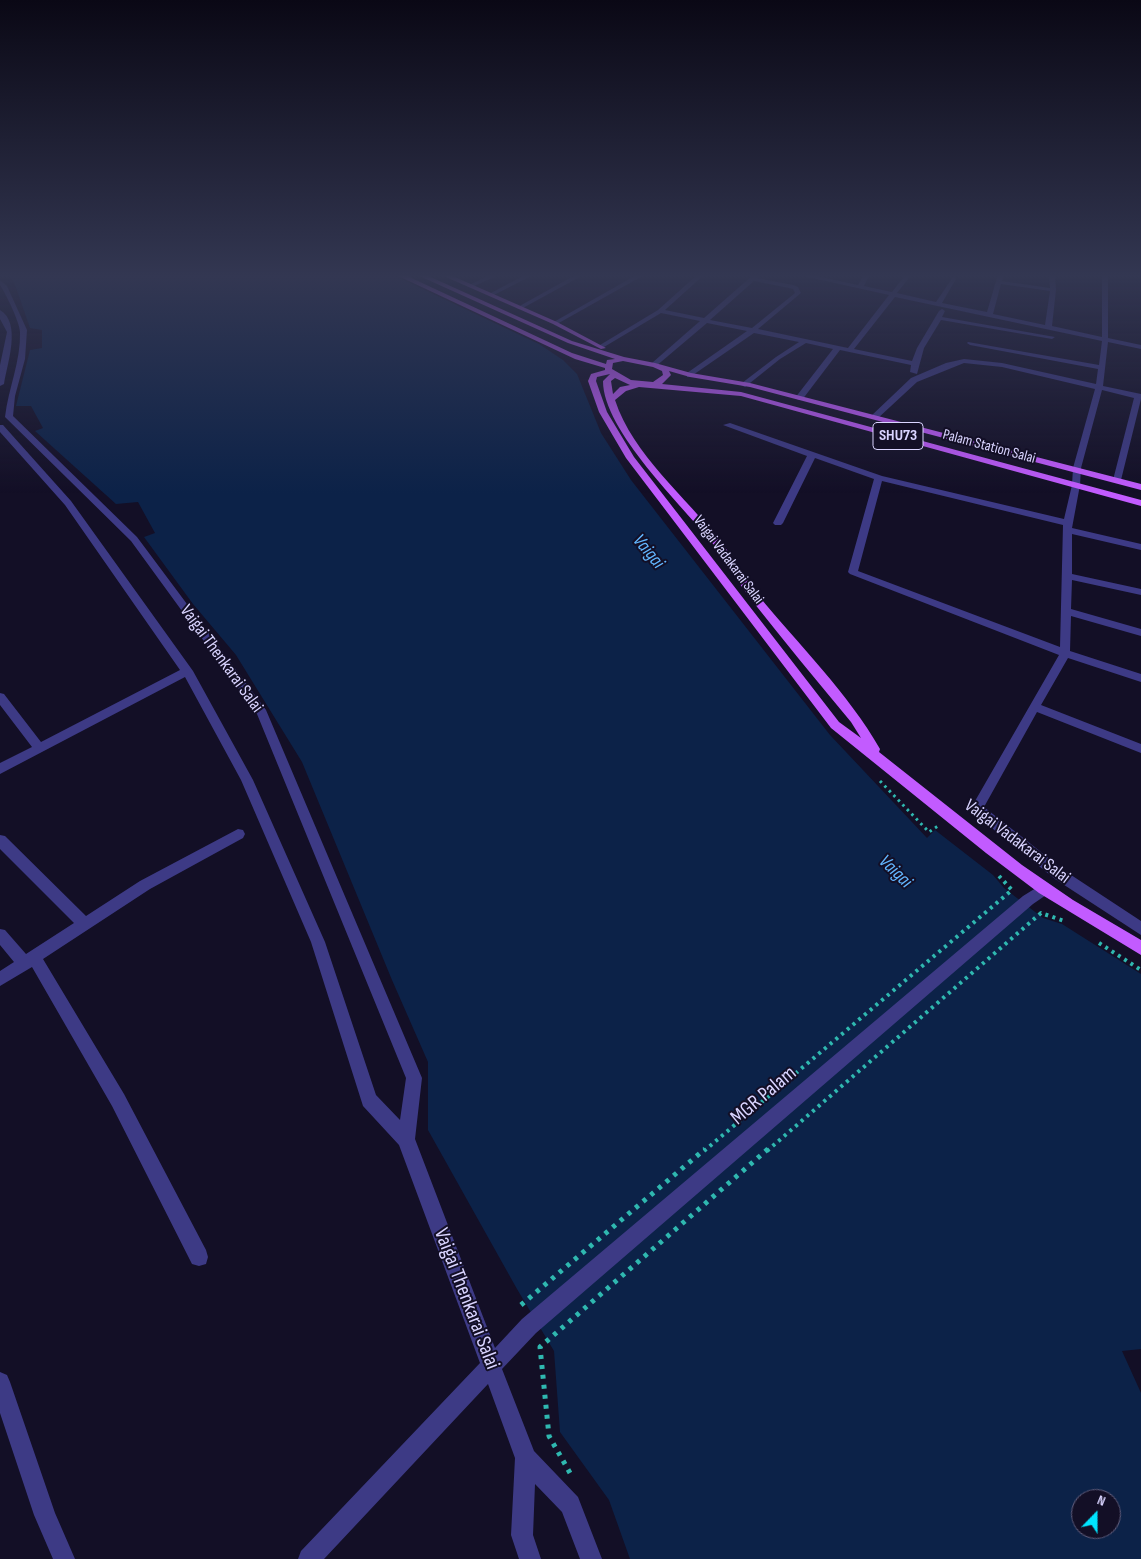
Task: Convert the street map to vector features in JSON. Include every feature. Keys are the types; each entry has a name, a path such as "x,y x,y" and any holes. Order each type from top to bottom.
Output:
{"main road":[{"path":"552,347 571,357 609,370 610,362 622,359"},
{"name":"SHU73","path":"577,347 609,370 641,384 652,385"},
{"name":"SHU73","path":"585,347 622,359 658,366"},
{"path":"603,347 609,354"},
{"path":"571,357 581,366"},
{"path":"652,385 666,378 667,372 658,366"},
{"name":"Palam Station Salai","path":"658,366 690,375 746,385 874,417 1077,468 1141,487"},
{"name":"Vaigai Vadakarai Salai","path":"609,370 590,376 603,412 630,458 835,725 896,770 954,819 1044,889 1141,948"},
{"name":"Vaigai Vadakarai Salai","path":"609,370 607,386 615,412 643,458 718,544 753,595 854,719 878,756"},
{"path":"611,400 623,389 641,384"},
{"name":"Palam Station Salai","path":"652,385 741,394 1141,502"}],"street":[{"path":"0,384 6,347"},
{"name":"Vaigai Thenkarai Salai","path":"22,347 21,360 11,396 9,417 134,540 262,713 414,1078 406,1140"},
{"path":"658,366 679,347"},
{"path":"690,375 730,347"},
{"path":"746,385 778,358 796,347"},
{"path":"826,347 915,364"},
{"path":"849,351 852,347"},
{"path":"914,380 915,364 922,347"},
{"path":"990,347 1102,368"},
{"path":"1105,347 1099,386 1077,468 1076,485 1068,526 1065,653 977,808 1060,875 1141,929"},
{"path":"798,398 837,349"},
{"path":"874,417 914,380 949,365 964,362 1002,365 1140,396 1116,480"},
{"path":"726,426 879,478 1068,526 1141,547"},
{"name":"Vaigai Thenkarai Salai","path":"0,427 68,503 188,671 247,780 318,942 369,1100 406,1140 526,1458 570,1505 591,1559"},
{"path":"778,523 812,455"},
{"path":"879,478 853,572 1065,653 1141,678"},
{"path":"1067,576 1141,592"},
{"path":"1066,611 1141,633"},
{"path":"0,769 188,671"},
{"path":"0,697 39,748"},
{"path":"1035,707 1141,749"},
{"path":"0,979 145,885 238,834"},
{"path":"0,840 85,924"},
{"name":"MGR Palam","path":"309,1559 529,1326 1028,900 1044,889"},
{"path":"0,935 29,960 118,1100 199,1257"},
{"path":"0,1382 45,1515 64,1559"},
{"name":"Vaigai Thenkarai Salai","path":"526,1458 522,1535 530,1559"}],"path":[{"path":"521,1305 1012,890"},
{"path":"573,1479 549,1436 540,1347 1041,913 1065,921 1073,926"},
{"path":"1096,940 1141,970"}],"water":[{"name":"Vaigai","path":"42,347 543,347 563,360 577,374 601,433 631,480 830,735 927,838 935,830 993,875 1004,888 1043,918 1062,924 1141,974 1141,1349 1122,1351 1141,1393 1141,1559 630,1559 609,1500 560,1432 554,1351 428,1130 428,1062 302,762 236,655 193,604 144,537 155,533 138,502 116,504 35,431 43,428 31,406 16,406 30,350"}]}
